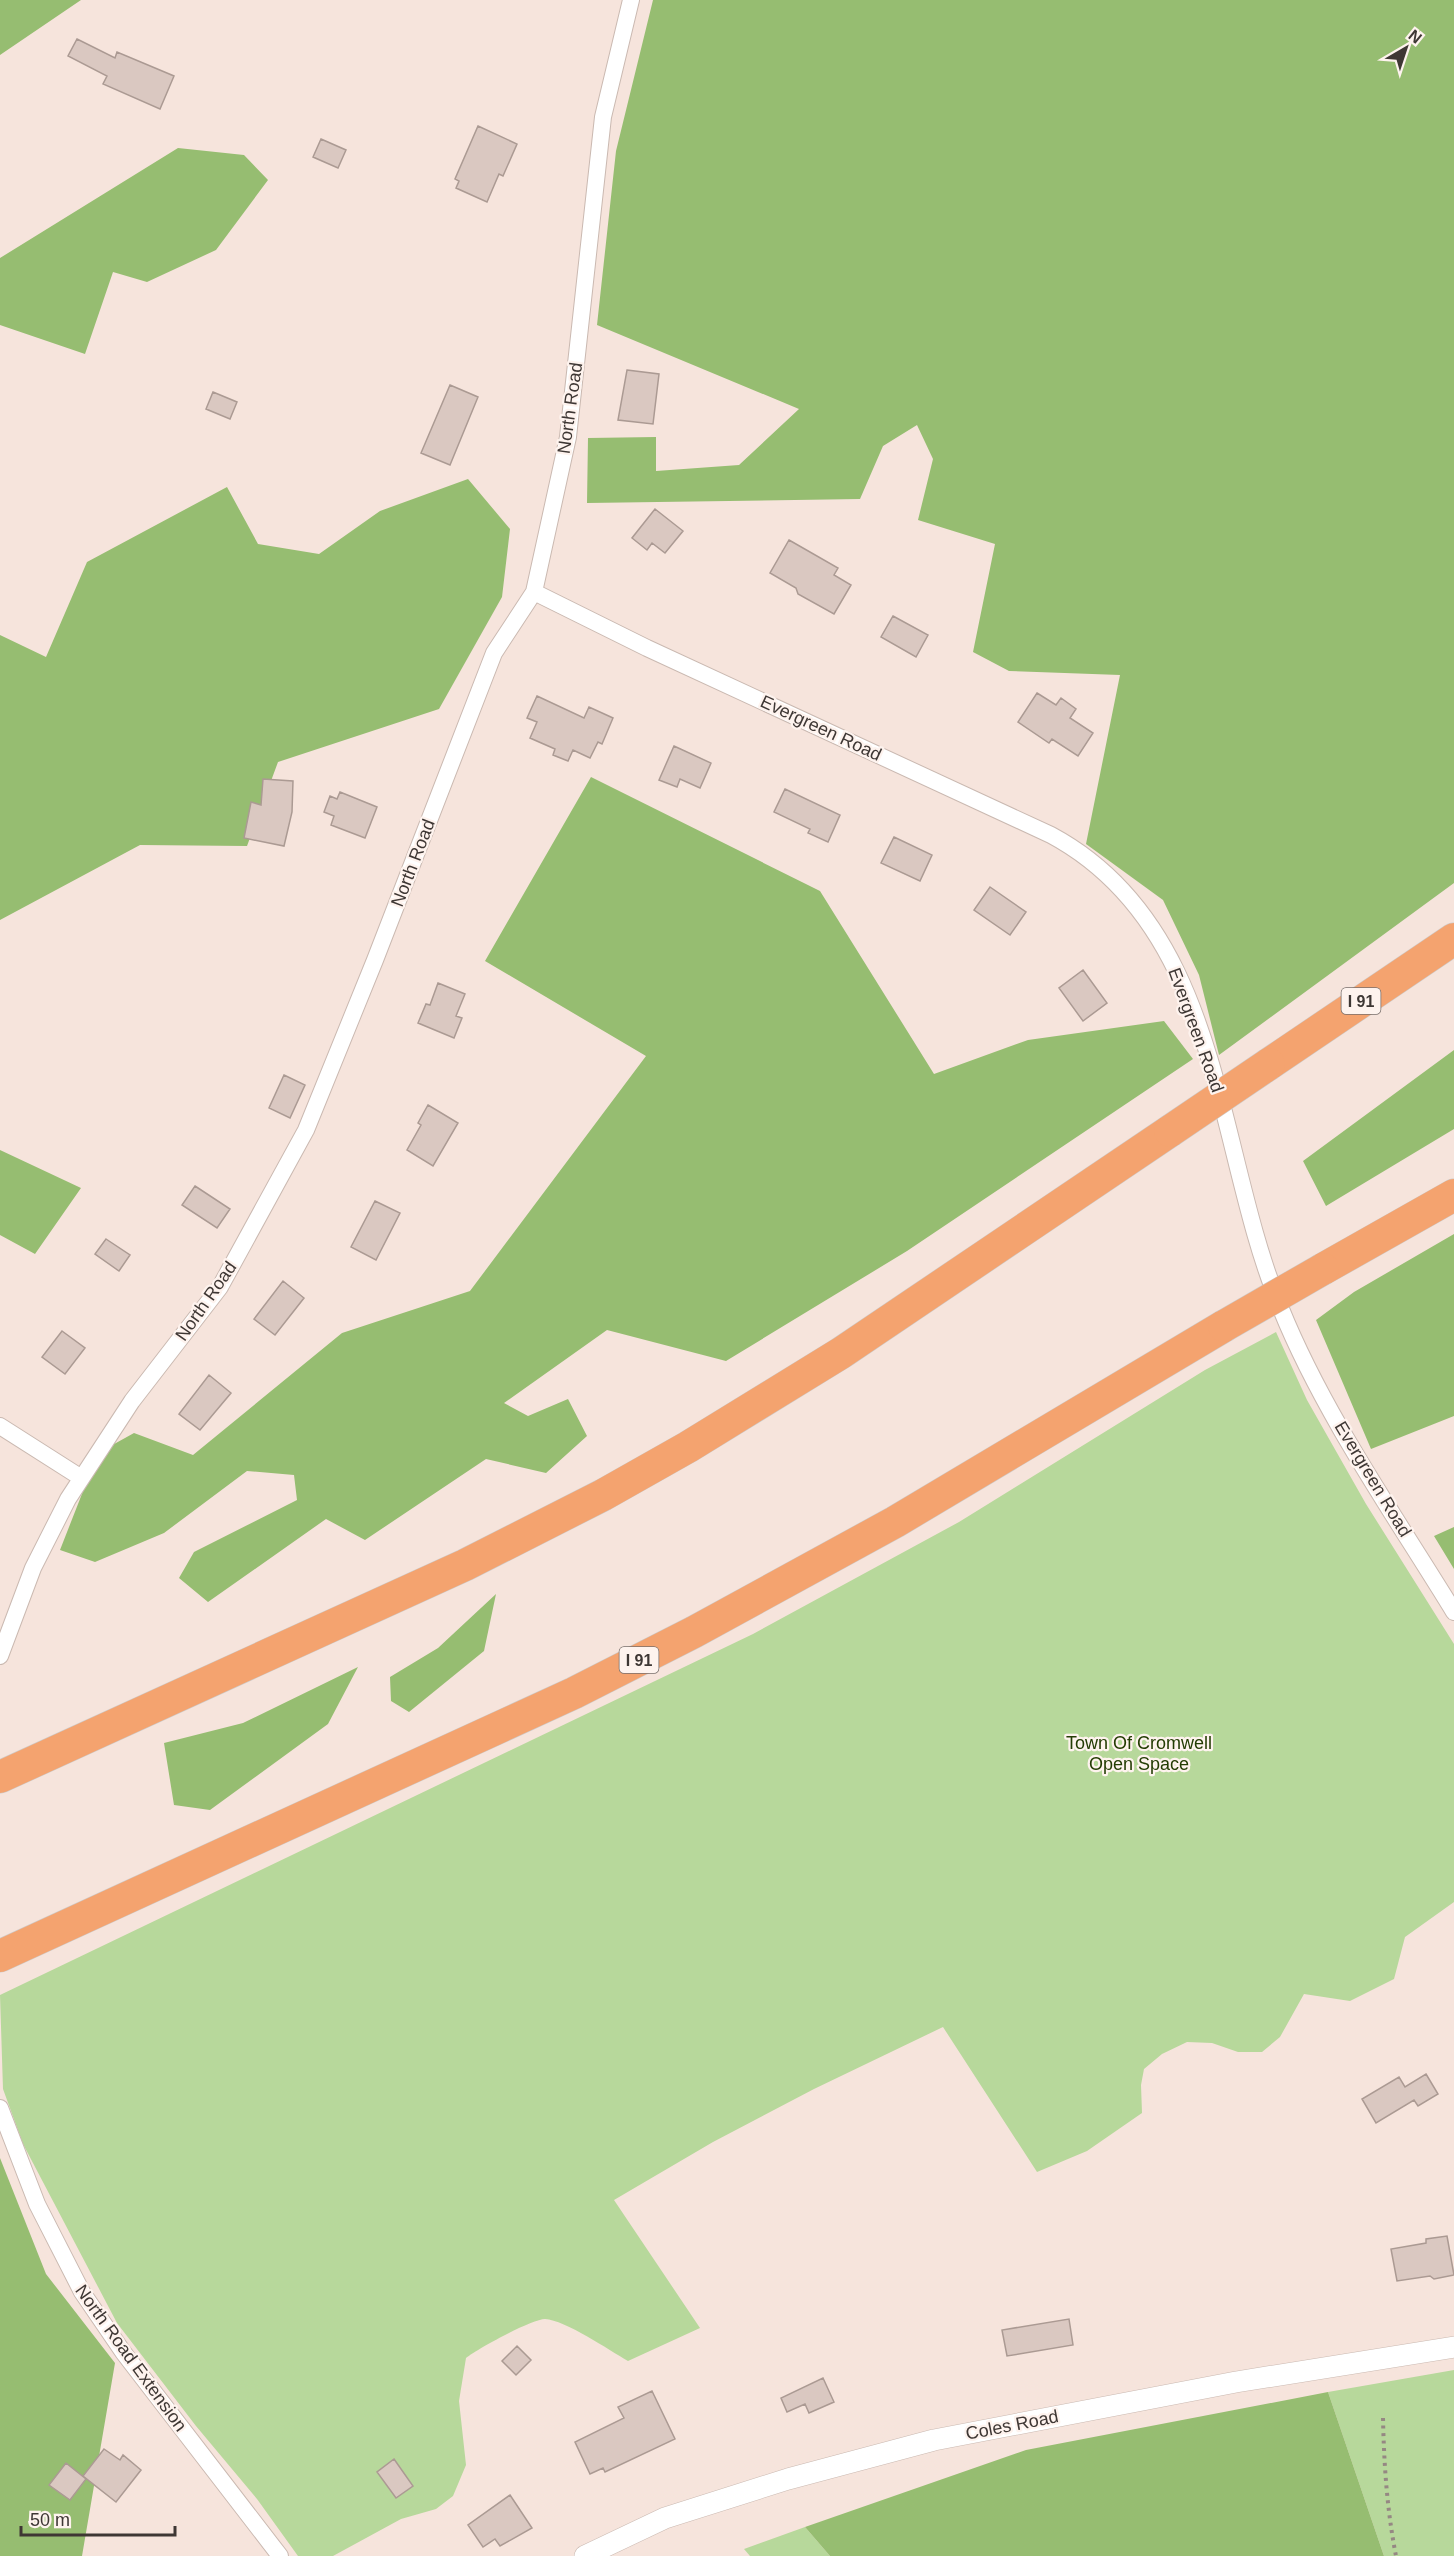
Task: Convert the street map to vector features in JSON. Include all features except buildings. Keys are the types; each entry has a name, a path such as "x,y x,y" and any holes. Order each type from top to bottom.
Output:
{"highway":[{"name":"I 91","path":"0,1777 465,1564 651,1468 841,1353 1454,939"},
{"name":"I 91","path":"14,1949 574,1693 665,1647 895,1522 1224,1326 1454,1196"}],"street":[{"name":"North Road","path":"0,1656 33,1568 80,1478 132,1401 220,1287 306,1130 375,960 494,653 534,592 568,437 603,117 631,0"},
{"name":"Evergreen Road","path":"534,592 646,648 1051,835 1093,861 1123,889 1164,948 1192,1009 1220,1093 1258,1245 1289,1328 1331,1410 1454,1612"},
{"path":"0,1426 80,1478"},
{"name":"North Road Extension","path":"0,2108 37,2204 82,2292 123,2352 280,2556"},
{"name":"Coles Road","path":"585,2556 665,2518 788,2479 934,2440 1224,2385 1454,2347"}],"path":[{"path":"1383,2418 1384,2469 1390,2527 1396,2556"}],"green space":[{"path":"0,0 81,0 0,55"},
{"path":"653,0 1454,0 1454,883 1219,1055 1199,975 1163,900 1086,844 1120,675 1009,671 973,652 995,544 918,520 933,459 917,425 883,446 860,499 587,503 588,438 656,437 656,471 739,465 799,409 597,325 616,151"},
{"path":"178,148 244,155 268,180 216,250 147,282 113,272 85,354 0,325 0,258"},
{"path":"468,479 510,529 502,597 439,709 278,762 247,846 140,845 0,920 0,635 46,657 87,562 227,487 258,544 319,554 380,511"},
{"path":"591,777 820,891 934,1074 1028,1040 1164,1021 1193,1059 907,1251 726,1361 607,1330 504,1403 528,1416 568,1399 587,1436 546,1473 486,1459 365,1540 326,1519 208,1602 179,1578 194,1552 297,1500 294,1475 247,1471 164,1533 95,1562 60,1550 98,1453 134,1433 193,1455 342,1333 470,1291 646,1056 485,961"},
{"path":"1454,1050 1454,1129 1326,1206 1303,1161"},
{"path":"0,1150 81,1188 35,1254 0,1235"},
{"path":"1454,1234 1454,1416 1371,1449 1316,1320 1354,1292"},
{"name":"Town Of Cromwell Open Space","path":"1276,1332 1307,1400 1366,1504 1454,1644 1454,1902 1405,1937 1394,1979 1350,2001 1304,1994 1280,2037 1262,2052 1238,2052 1212,2043 1187,2042 1162,2054 1144,2069 1141,2085 1142,2113 1087,2151 1037,2172 943,2027 814,2089 713,2142 614,2200 700,2328 628,2361 564,2324 545,2319 517,2329 492,2342 466,2358 459,2401 466,2465 453,2496 436,2509 401,2519 333,2556 298,2556 257,2499 196,2426 117,2323 23,2144 3,2089 0,1995 753,1634 959,1522 1205,1370"},
{"path":"1454,1527 1454,1569 1434,1536"},
{"path":"496,1594 484,1651 409,1712 391,1701 390,1677 438,1648"},
{"path":"358,1667 328,1724 210,1810 174,1805 164,1743 243,1723"},
{"path":"0,2158 46,2274 115,2363 82,2556 0,2556"},
{"path":"1454,2370 1454,2556 1384,2556 1328,2392"},
{"path":"1328,2392 1384,2556 830,2556 805,2527 1026,2450"},
{"path":"805,2527 830,2556 750,2556 744,2549"}]}
